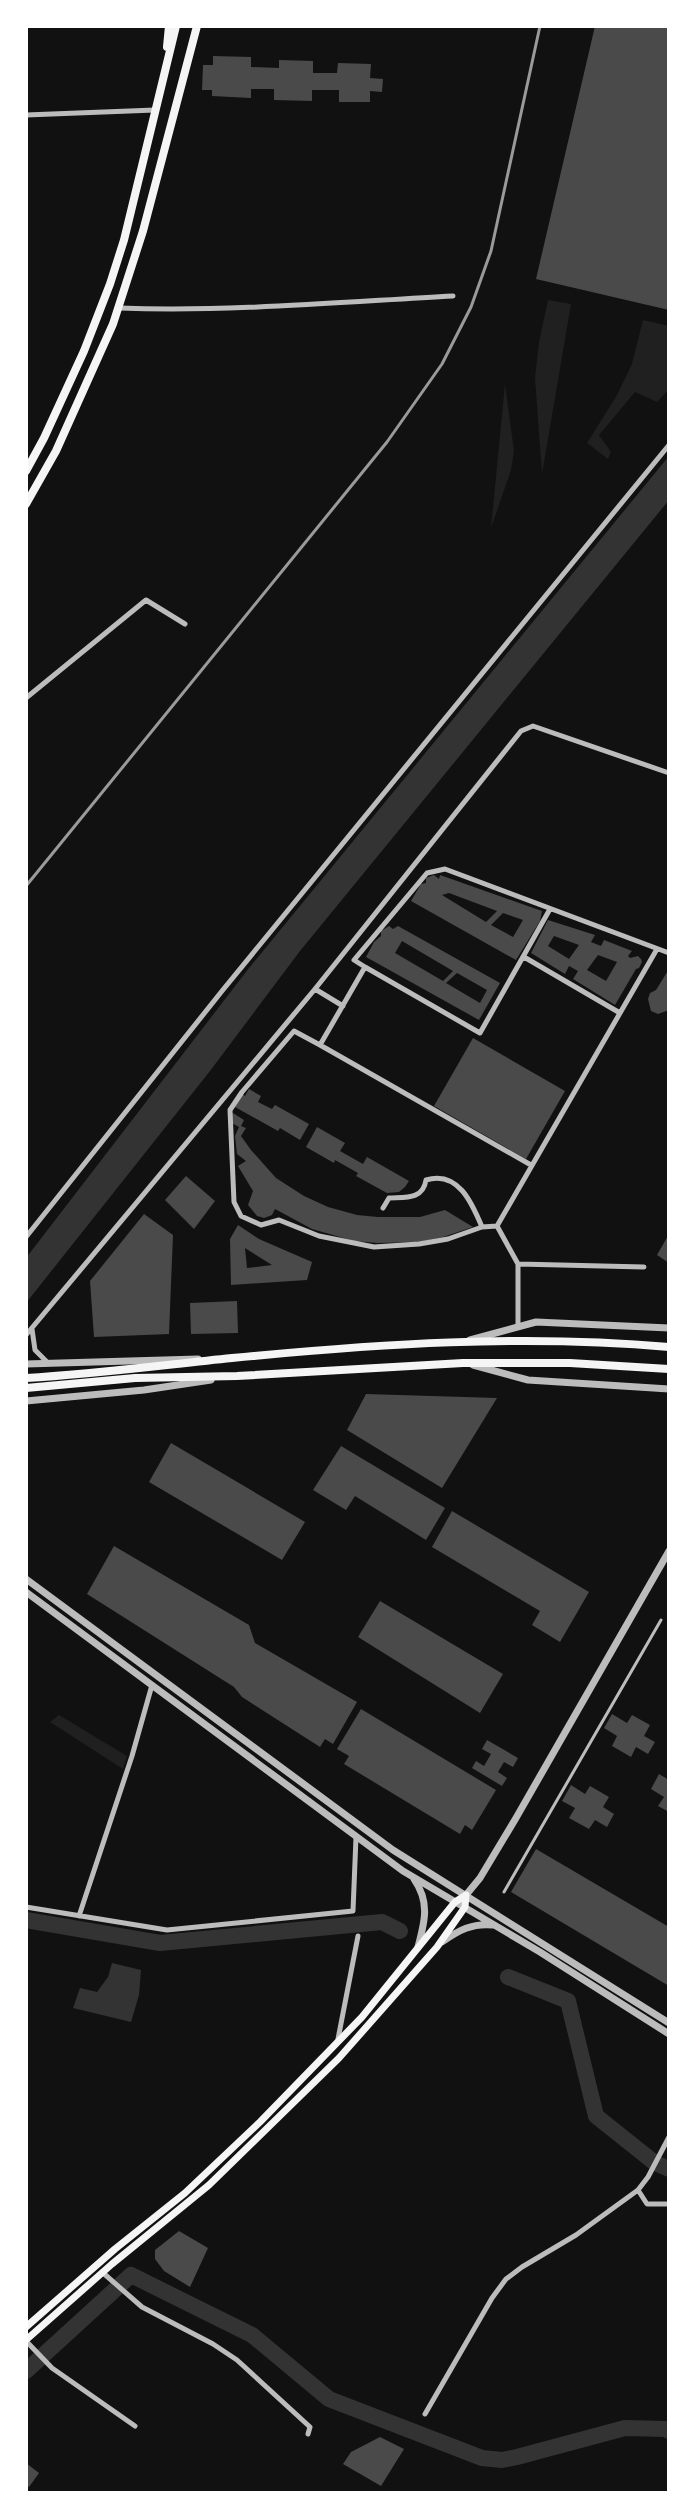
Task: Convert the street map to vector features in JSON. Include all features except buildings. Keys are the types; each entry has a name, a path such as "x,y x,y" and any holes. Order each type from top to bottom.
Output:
{"main road":[{"path":"163,75 169,26"},
{"path":"26,471 84,351 110,284 124,240 176,26"},
{"path":"26,504 56,451 119,308 143,231 197,26"},
{"path":"26,1388 232,1358 464,1341 589,1342 669,1347"},
{"path":"26,1378 134,1374 237,1376 463,1363 584,1364 669,1369"},
{"path":"26,2327 185,2193 337,2044 379,1998 455,1902 466,1895"},
{"path":"26,2340 102,2272 191,2201 356,2040 440,1943 465,1907 466,1895"}],"street":[{"path":"26,115 155,110"},
{"path":"119,308 163,309 453,296"},
{"path":"26,1237 242,967 669,445"},
{"path":"26,698 146,600 185,624"},
{"path":"26,1335 315,989 521,731 533,726 669,773"},
{"path":"550,909 480,1033 354,960 427,873 436,869 445,869 669,953"},
{"path":"497,1226 657,949"},
{"path":"524,957 620,1013"},
{"path":"320,1045 365,967"},
{"path":"315,989 343,1006"},
{"path":"497,1226 419,1244 374,1247 319,1236 279,1220 261,1225 241,1216 234,1202 230,1110 294,1031 531,1165"},
{"path":"383,1208 389,1198 414,1196 421,1192 426,1180 445,1178 466,1194 482,1227"},
{"path":"497,1226 518,1264 518,1326"},
{"path":"518,1264 644,1267"},
{"path":"464,1341 536,1322 669,1328"},
{"path":"32,1328 35,1350 47,1362"},
{"path":"26,1364 232,1358"},
{"path":"463,1363 528,1380 669,1389"},
{"path":"26,1401 144,1390 237,1376"},
{"path":"466,1895 480,1878 669,1551"},
{"path":"26,1579 415,1865 669,2023"},
{"path":"26,1592 413,1877 669,2034"},
{"path":"79,1916 152,1685"},
{"path":"26,1907 167,1930 353,1911 356,1837"},
{"path":"413,1877 421,1889 426,1907 418,1949"},
{"path":"440,1943 471,1926 497,1926"},
{"path":"337,2044 358,1936"},
{"path":"425,2414 506,2279 576,2235 638,2190 667,2140"},
{"path":"638,2190 647,2204 669,2204"},
{"path":"102,2272 127,2296 160,2318 213,2344 254,2373 293,2413 305,2420 310,2427 308,2434"},
{"path":"26,2340 52,2368 135,2426"}],"lane":[{"path":"504,1892 661,1620"}],"shaded area":[{"path":"548,300 571,304 542,474 535,378"},
{"path":"643,320 669,326 669,389 657,402 635,392 599,435 611,452 608,459 587,443 616,397 632,364"},
{"path":"505,384 514,451 511,470 491,528"},
{"path":"669,456 669,500 300,951 210,1071 26,1303 26,1258 249,968"},
{"path":"59,1715 127,1756 123,1769 50,1722"},
{"path":"112,1963 141,1970 139,1995 131,2022 73,2008 80,1988 97,1992 108,1977"}],"waterway":[{"path":"26,1920 160,1943 382,1922 400,1931"},
{"path":"508,1977 568,2001 596,2116 655,2163 669,2169"},
{"path":"26,2371 131,2275 252,2335 329,2399 482,2458 502,2460 517,2457 625,2428 669,2431"}],"railway":[{"path":"26,886 387,442 442,364 471,307 491,251 540,26"}]}
